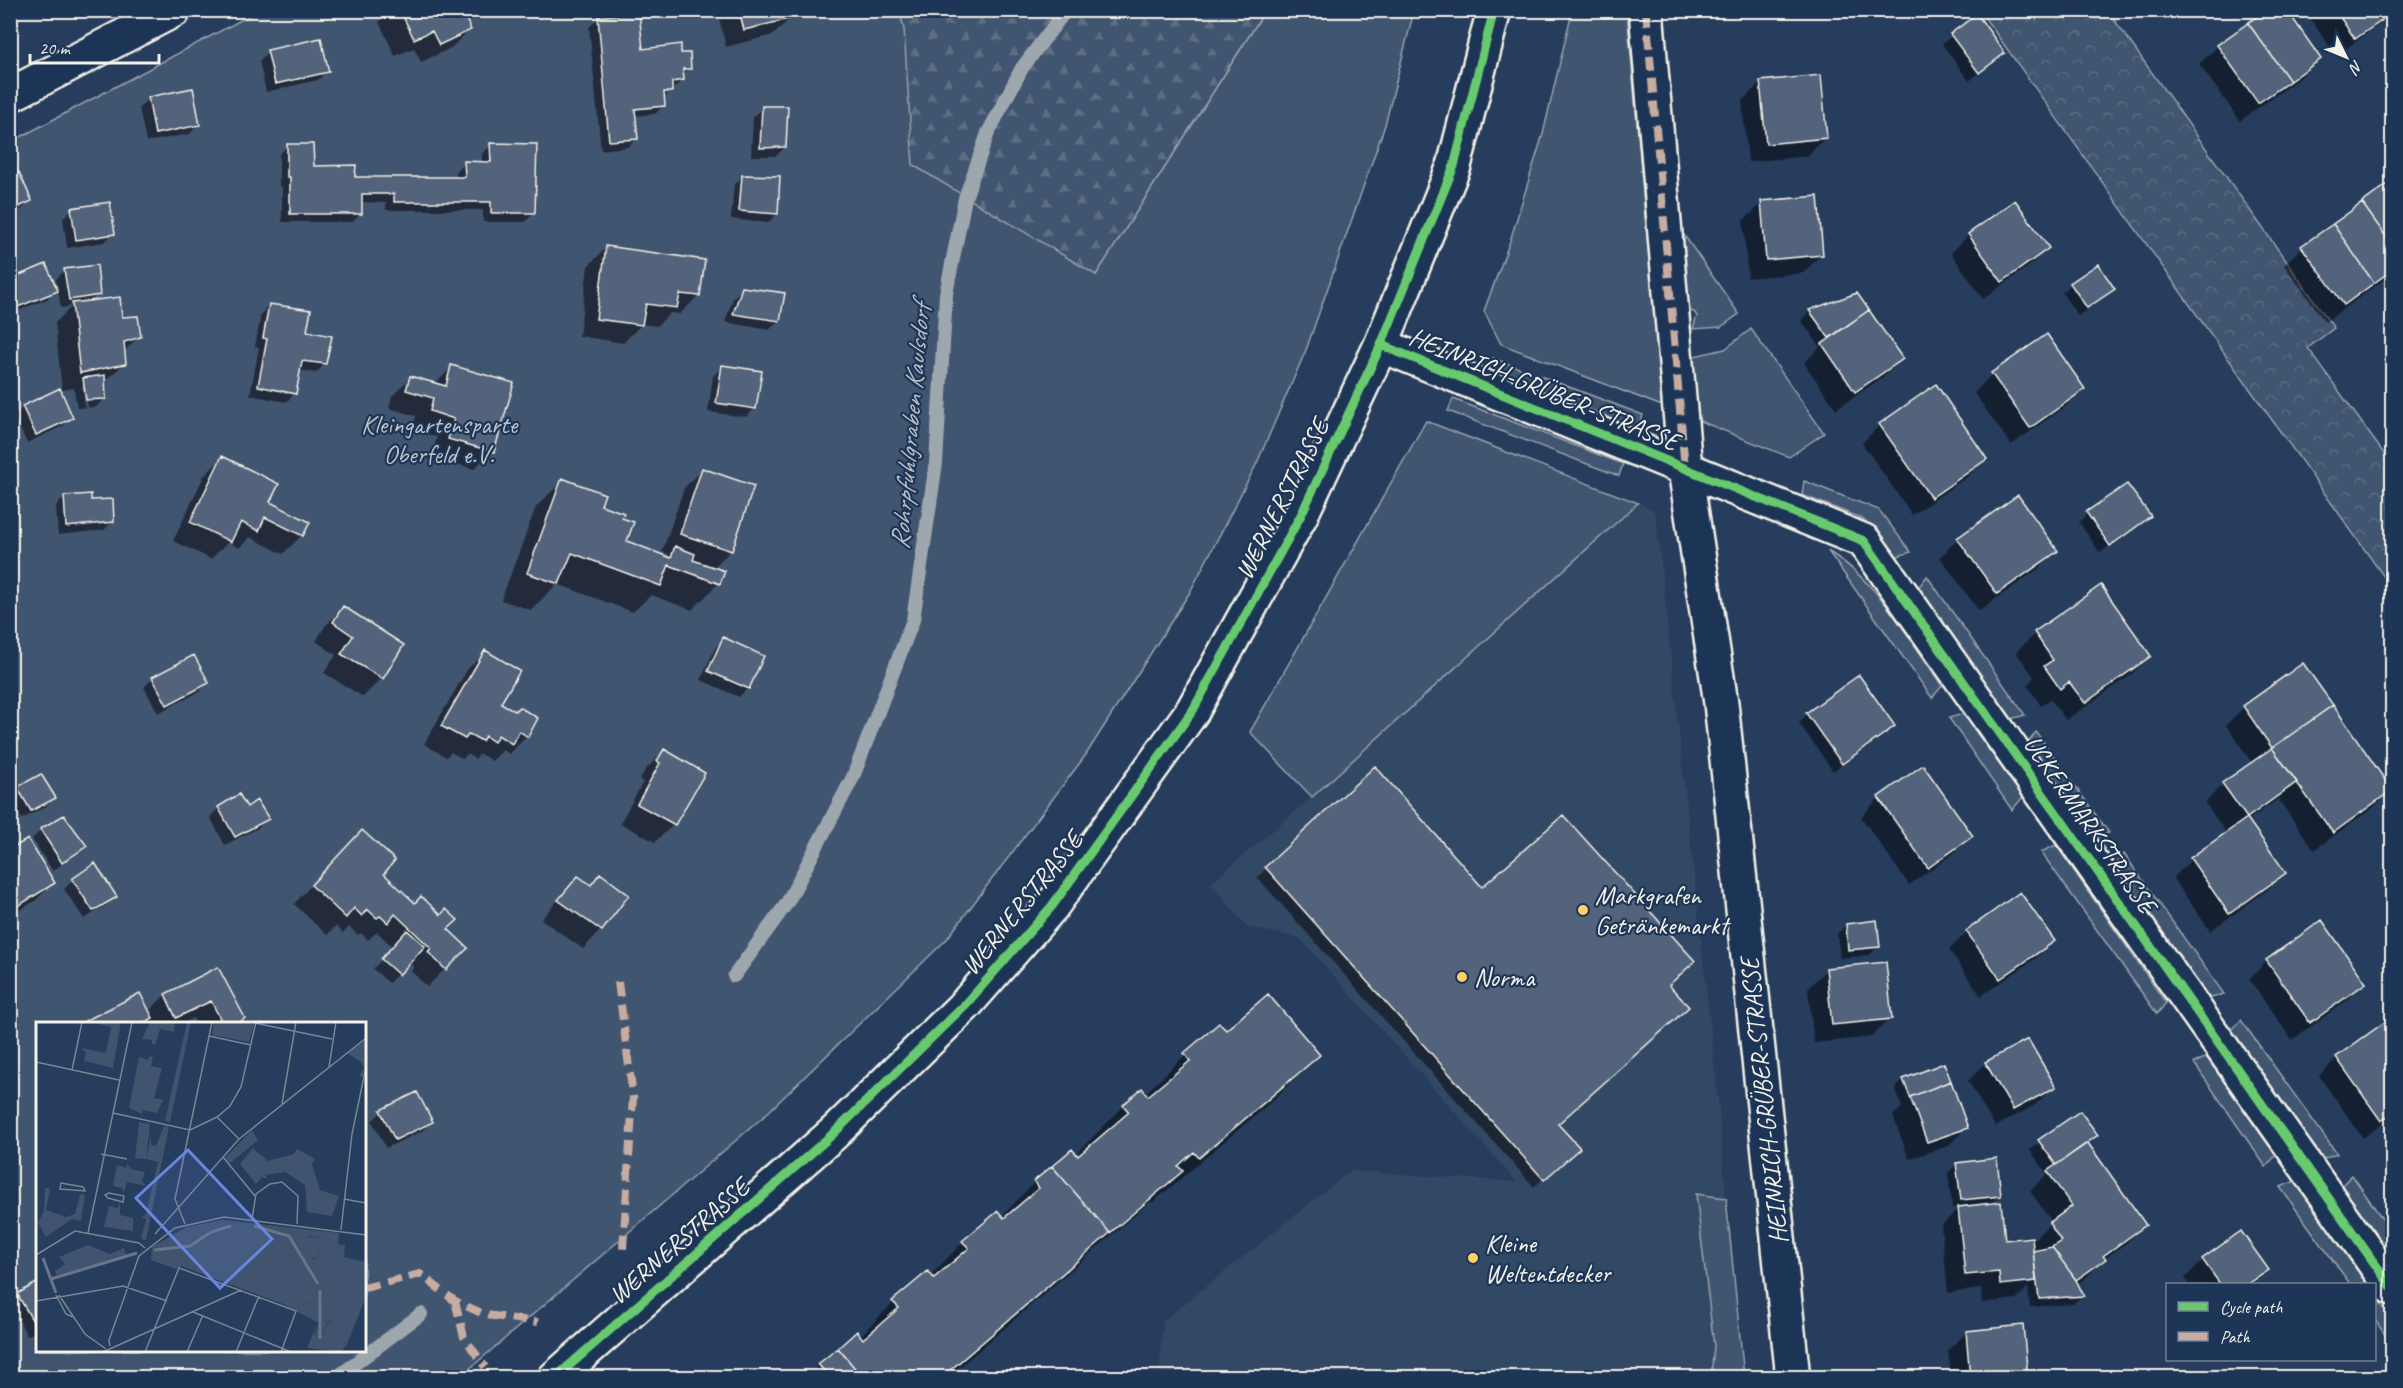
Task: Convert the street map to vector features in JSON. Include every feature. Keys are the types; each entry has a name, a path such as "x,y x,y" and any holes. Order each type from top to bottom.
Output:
{"street":[{"path":"10,95 174,10"},
{"name":"HEINRICH-GRÜBER-STRASSE","path":"1494,10 1454,166 1382,345 1685,469"},
{"name":"HEINRICH-GRÜBER-STRASSE","path":"1646,10 1685,469 1721,703 1793,1377"},
{"name":"WERNERSTRASSE","path":"558,1377 834,1133 966,1004 1052,906 1192,710 1301,515 1382,345"},
{"name":"UCKERMARKSTRASSE","path":"1685,469 1864,541 2392,1288"}],"shaded area":[{"path":"1638,503 1653,510 1656,517 1719,1110 1726,1198 1696,1194 1714,1346 1711,1377 1159,1378 1163,1321 1350,1171 1517,1182 1300,938 1247,927 1211,883 1312,797"}],"green space":[{"path":"900,10 1265,11 1096,275 913,165 904,29"},
{"name":"Kleingartensparte Oberfeld e.V.","path":"258,11 900,11 904,29 1096,275 1265,11 1414,11 1385,125 1306,350 1257,463 1190,592 1085,756 946,940 762,1118 460,1377 11,1378 11,142"},
{"path":"1572,11 1627,11 1662,406 1501,344 1484,311 1510,241 1543,134"},
{"path":"1980,11 2108,11 2334,328 2308,348 2392,465 2392,588"},
{"path":"1677,225 1739,314 1721,327 1693,329 1697,316 1694,312 1686,310"},
{"path":"1751,329 1824,433 1789,457 1695,419 1690,357 1725,349"},
{"path":"1493,358 1643,415 1638,429 1488,372"},
{"path":"1453,399 1623,464 1619,476 1448,411"},
{"path":"1426,421 1638,503 1312,797 1250,732"},
{"path":"1804,481 1879,510 1911,552 1895,557 1874,529 1861,518 1802,495"},
{"path":"1828,551 1863,578 1905,630 1942,686 1932,698"},
{"path":"1927,576 2025,715 2011,719 1918,588"},
{"path":"1963,714 2023,797 2012,810 1949,718"},
{"path":"2036,732 2109,833 2095,838 2027,744"},
{"path":"2056,845 2166,1003 2157,1014 2041,852"},
{"path":"2124,854 2224,994 2208,999 2115,865"},
{"path":"2241,1020 2337,1154 2323,1159 2231,1031"},
{"path":"2207,1057 2276,1155 2266,1167 2194,1063"},
{"path":"2352,1175 2392,1233 2392,1257 2341,1186"},
{"path":"2296,1181 2367,1283 2349,1283 2280,1187"},
{"path":"1696,1194 1726,1198 1744,1377 1711,1377 1714,1346"},
{"path":"2376,1297 2392,1319 2392,1345 2376,1321"}],"building":[{"path":"400,10 462,10 471,30 439,45 432,31 414,39"},
{"path":"739,10 792,10 793,18 744,30"},
{"path":"2265,10 2287,10 2321,59 2290,81 2248,23"},
{"path":"2335,10 2382,10 2387,17 2355,39"},
{"path":"639,12 643,49 681,44 681,53 690,53 691,69 683,69 684,80 672,82 672,92 664,92 665,106 635,109 638,139 609,141 598,17"},
{"path":"1977,14 2005,53 1979,73 1950,34"},
{"path":"2248,23 2290,81 2258,103 2217,45"},
{"path":"321,38 329,72 275,84 267,50"},
{"path":"1821,75 1827,138 1766,144 1760,81"},
{"path":"193,88 200,125 155,134 148,97"},
{"path":"762,106 788,106 786,147 760,148"},
{"path":"490,143 537,144 535,213 491,213 491,202 394,202 394,194 362,194 362,214 290,214 287,144 313,144 314,166 356,165 355,177 465,177 464,161 491,162"},
{"path":"19,172 32,201 10,211 10,176"},
{"path":"742,175 780,176 778,214 739,211"},
{"path":"2392,181 2392,245 2362,203"},
{"path":"1818,196 1823,255 1766,260 1761,201"},
{"path":"2015,200 2049,248 2002,282 1968,234"},
{"path":"110,202 115,234 76,240 71,208"},
{"path":"2362,203 2392,245 2392,270 2374,283 2333,224"},
{"path":"2333,224 2374,283 2344,305 2301,246"},
{"path":"606,246 705,260 700,296 680,294 677,308 646,304 642,325 596,319"},
{"path":"46,264 58,291 10,310 10,279"},
{"path":"2098,264 2115,289 2087,308 2070,283"},
{"path":"97,265 100,295 69,300 64,269"},
{"path":"742,287 785,293 780,321 733,314"},
{"path":"1857,293 1869,310 1829,338 1809,310"},
{"path":"120,297 122,317 138,316 141,337 124,342 126,364 80,373 72,303"},
{"path":"269,304 311,310 307,331 332,336 326,364 302,361 296,394 258,386 267,339 263,338"},
{"path":"1869,310 1903,359 1855,392 1822,344"},
{"path":"2047,334 2085,389 2030,428 1991,373"},
{"path":"451,365 514,383 494,452 448,439 454,419 430,411 433,398 406,390 410,376 446,386"},
{"path":"722,365 762,371 756,409 716,403"},
{"path":"105,375 106,399 86,400 83,378"},
{"path":"1936,384 1987,459 1931,498 1879,424"},
{"path":"60,388 73,418 36,435 22,406"},
{"path":"222,456 279,484 270,502 310,522 303,536 265,517 259,531 241,522 231,542 190,522"},
{"path":"702,468 754,486 732,551 680,534"},
{"path":"562,478 605,494 601,505 624,513 622,518 634,522 627,541 671,558 675,546 695,554 693,560 725,571 720,584 669,565 661,586 572,553 559,584 527,573"},
{"path":"2127,484 2151,516 2110,546 2086,512"},
{"path":"91,494 91,500 113,499 114,522 66,527 64,496"},
{"path":"2018,495 2058,551 1997,594 1957,538"},
{"path":"2101,585 2151,656 2085,703 2069,682 2060,689 2044,666 2053,660 2034,632"},
{"path":"343,606 404,645 383,679 341,654 353,636 333,622"},
{"path":"723,637 764,656 749,689 708,671"},
{"path":"485,650 520,671 501,703 515,711 519,707 538,718 528,737 519,731 512,744 498,735 494,742 485,736 482,741 469,734 465,739 441,726"},
{"path":"194,655 209,683 167,705 152,677"},
{"path":"2303,663 2333,705 2272,748 2243,706"},
{"path":"1859,675 1895,726 1842,764 1806,713"},
{"path":"2333,705 2392,790 2333,833 2272,748"},
{"path":"2272,748 2297,782 2247,818 2222,783"},
{"path":"664,749 705,773 675,825 637,804 660,763 657,761"},
{"path":"1923,765 1973,836 1928,868 1878,797"},
{"path":"1375,766 1482,887 1563,815 1695,961 1669,985 1689,1007 1558,1124 1580,1148 1544,1180 1265,867"},
{"path":"41,774 56,798 31,811 17,787"},
{"path":"239,794 247,807 257,800 269,819 235,837 218,807"},
{"path":"64,815 87,846 62,863 40,829"},
{"path":"2247,818 2286,873 2229,914 2190,858"},
{"path":"362,830 395,860 384,874 415,903 421,896 441,915 446,909 458,920 448,929 468,948 446,970 428,952 431,948 395,914 388,923 380,916 377,918 367,909 362,916 354,908 346,918 311,885"},
{"path":"28,839 55,883 10,911 10,849"},
{"path":"95,863 117,897 93,911 72,879"},
{"path":"600,873 629,895 602,931 558,900 578,876 591,885"},
{"path":"2020,892 2055,941 2000,979 1966,931"},
{"path":"1877,920 1880,947 1848,950 1846,924"},
{"path":"2322,920 2366,983 2310,1023 2266,960"},
{"path":"407,930 425,946 399,975 381,959"},
{"path":"1886,962 1892,1019 1832,1025 1826,968"},
{"path":"218,967 245,1018 240,1022 222,1022 211,1001 176,1018 165,994"},
{"path":"140,993 153,1018 145,1022 83,1022"},
{"path":"1268,994 1320,1055 1199,1158 1194,1152 1178,1166 1183,1171 1110,1233 1052,1166 1072,1149 1078,1156 1129,1112 1123,1105 1142,1088 1148,1096 1190,1061 1184,1053 1219,1023 1226,1030"},
{"path":"2392,1017 2392,1113 2381,1121 2336,1057"},
{"path":"2028,1039 2056,1087 2013,1110 1985,1062"},
{"path":"1944,1063 1951,1081 1910,1097 1903,1079"},
{"path":"1951,1081 1968,1128 1927,1142 1910,1097"},
{"path":"417,1092 433,1122 395,1140 380,1110"},
{"path":"2080,1111 2098,1135 2056,1165 2038,1140"},
{"path":"2088,1143 2146,1225 2103,1256 2106,1259 2076,1280 2052,1247 2061,1241 2049,1223 2072,1206 2047,1171"},
{"path":"1997,1158 2001,1196 1961,1200 1956,1163"},
{"path":"1052,1166 1110,1233 941,1378 863,1378 838,1348 857,1331 863,1339 899,1308 892,1301 928,1271 934,1278 969,1248 962,1241 998,1211 1004,1218 1039,1188 1034,1181"},
{"path":"2001,1202 2005,1240 2032,1237 2036,1281 2000,1285 1999,1272 1965,1275 1958,1207"},
{"path":"2241,1231 2269,1270 2250,1283 2219,1283 2202,1259"},
{"path":"2052,1247 2076,1280 2084,1296 2039,1299 2033,1251"},
{"path":"36,1283 36,1326 17,1294"},
{"path":"2023,1325 2028,1378 1970,1378 1966,1331"},
{"path":"838,1348 863,1378 817,1378 824,1371 818,1364"}],"waterway":[{"name":"Rohrpfuhlgraben Kaulsdorf","path":"734,976 787,903 853,777 913,620 936,463 946,294 965,198 988,133 1022,68 1066,10"},
{"name":"Rohrpfuhlgraben Kaulsdorf","path":"336,1378 421,1314"}],"marked path":[{"path":"1646,10 1685,469"},
{"path":"618,982 633,1097 623,1249"},
{"path":"366,1288 420,1274 455,1301 486,1315 538,1322"},
{"path":"455,1301 464,1337 485,1367"}],"cycle path":[{"path":"555,1378 834,1133 966,1004 1052,906 1193,710 1301,515 1381,345 1454,166 1494,10"},
{"path":"1381,345 1864,541 2392,1288"}],"place":[{"name":"Markgrafen Getränkemarkt","path":"1583,910"},
{"name":"Norma","path":"1462,977"},
{"name":"Kleine Weltentdecker","path":"1473,1258"}]}
